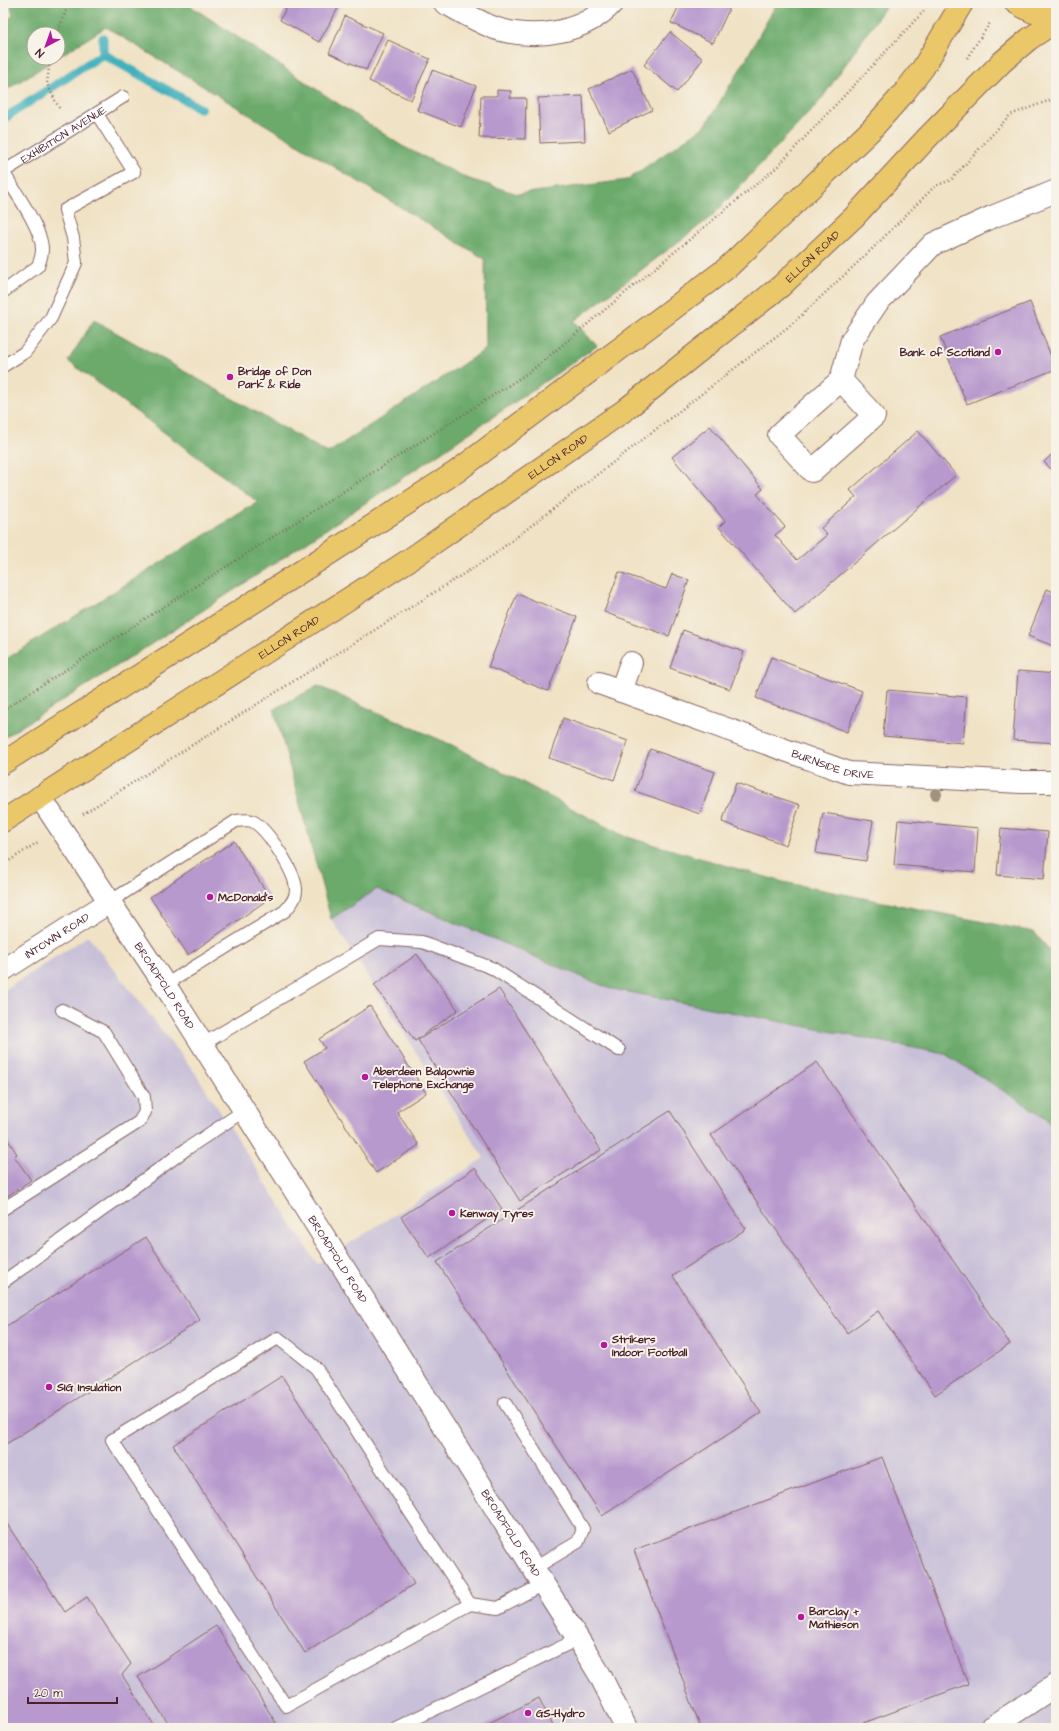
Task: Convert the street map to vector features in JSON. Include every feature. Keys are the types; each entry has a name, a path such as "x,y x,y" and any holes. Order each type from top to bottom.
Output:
{"main road":[{"path":"3,763 456,472 727,268 871,130 903,94 923,68 962,3"},
{"path":"1016,3 1034,12 1056,16"},
{"name":"ELLON ROAD","path":"3,821 409,560 625,410 781,286 854,217 927,138 1002,62 1056,21"}],"street":[{"path":"446,3 500,30 527,34 555,32 585,23 606,9 612,3"},
{"path":"841,380 852,340 876,303 933,244 992,217 1056,191"},
{"path":"621,691 631,663"},
{"name":"BURNSIDE DRIVE","path":"599,683 849,773 1021,782 1056,782"},
{"name":"BROADFOLD ROAD","path":"40,797 111,901 203,1044 578,1639 600,1675 626,1728"},
{"name":"INTOWN ROAD","path":"3,970 111,901"},
{"path":"991,1728 1056,1685"}],"lane":[{"name":"EXHIBITION AVENUE","path":"3,172 123,97"},
{"path":"3,366 24,352 51,318 76,263 73,238 65,210 134,172 97,114"},
{"path":"3,172 23,204 39,235 42,250 38,266 3,292"},
{"path":"111,901 236,821 250,820 260,826 269,835 295,879 296,891 293,902 285,911 165,985"},
{"path":"203,1044 380,939 422,942 492,968 619,1050"},
{"path":"3,1209 139,1122 145,1112 144,1097 104,1032 62,1010"},
{"path":"3,1282 188,1148 244,1110"},
{"path":"470,1604 316,1368 278,1338 112,1440 286,1706 470,1604 498,1608 578,1542 583,1529 505,1403"},
{"path":"396,1728 578,1639"}],"path":[{"path":"60,26 69,3"},
{"path":"3,710 531,371 777,166 927,8"},
{"path":"965,60 990,23"},
{"path":"49,66 47,84 52,93"},
{"path":"3,865 41,840"}],"shaded area":[{"path":"377,889 608,988 945,1054 1045,1117 1056,1132 1056,1728 3,1728 3,991 88,936 196,1074 317,1264 484,1158 331,919"}],"green space":[{"path":"10,3 186,3 402,146 469,179 518,194 627,180 705,126 745,61 777,3 888,3 820,101 711,217 574,321 597,346 302,545 153,643 3,738 3,661 258,502 68,361 94,320 328,453 486,349 485,259 106,27 66,52 66,26 26,26 26,66 44,66 3,92 3,22 13,16"},
{"path":"318,686 452,745 624,836 783,882 1034,932 1056,958 1056,1132 1045,1117 945,1054 608,988 377,889 331,919 274,709"}],"building":[{"path":"289,3 341,3 319,42 280,20"},
{"path":"680,3 732,3 713,43 671,23"},
{"path":"345,16 383,33 366,70 329,53"},
{"path":"670,32 703,59 677,92 644,65"},
{"path":"388,40 430,59 411,100 369,81"},
{"path":"632,69 652,110 609,131 589,89"},
{"path":"432,70 476,86 461,127 417,110"},
{"path":"497,90 511,91 510,98 526,98 525,139 479,138 481,96 497,96"},
{"path":"583,96 585,141 540,143 538,98"},
{"name":"Bank of Scotland","path":"1030,302 1056,369 967,404 940,337"},
{"path":"710,426 763,489 757,494 785,527 775,535 797,560 827,535 821,528 856,497 850,490 918,431 956,475 795,614 719,527 725,521 672,457"},
{"path":"1054,452 1056,454 1056,474 1044,462"},
{"path":"619,572 666,589 672,574 689,580 669,636 604,612"},
{"path":"1047,589 1056,593 1056,647 1028,636"},
{"path":"517,594 577,617 548,691 488,667"},
{"path":"683,630 744,652 730,689 670,668"},
{"path":"771,657 862,691 847,732 756,698"},
{"path":"1018,671 1056,674 1056,743 1013,740"},
{"path":"887,690 967,697 963,743 883,736"},
{"path":"563,718 628,741 614,780 549,758"},
{"path":"650,749 715,772 700,814 635,791"},
{"path":"736,783 800,805 786,845 722,822"},
{"path":"823,813 873,821 866,861 816,853"},
{"path":"898,820 978,828 975,872 894,865"},
{"path":"1001,828 1048,832 1044,879 997,875"},
{"name":"McDonald's","path":"234,841 270,898 188,955 150,897"},
{"path":"417,954 458,1010 415,1041 374,985"},
{"path":"499,989 601,1150 520,1201 418,1040"},
{"name":"Aberdeen Balgownie Telephone Exchange","path":"370,1006 426,1093 397,1112 419,1145 376,1173 304,1061 325,1048 319,1039"},
{"path":"817,1062 1010,1344 935,1395 878,1311 847,1333 711,1135"},
{"name":"Strikers Indoor Football","path":"670,1111 746,1229 673,1276 761,1413 602,1516 437,1262"},
{"path":"3,1132 17,1154 14,1156 31,1180 3,1199"},
{"name":"Kenway Tyres","path":"475,1168 502,1209 429,1258 401,1217"},
{"name":"SIG Insulation","path":"146,1237 200,1320 3,1446 3,1328"},
{"path":"282,1376 414,1584 305,1653 173,1445"},
{"name":"Barclay + Mathieson","path":"882,1457 968,1684 850,1728 701,1728 634,1550"},
{"path":"5,1521 65,1612 87,1597 131,1664 122,1675 156,1728 7,1728 3,1722 3,1522"},
{"path":"216,1626 279,1728 171,1728 138,1677"},
{"name":"GS-Hydro","path":"539,1698 554,1728 479,1728"}],"waterway":[{"path":"3,119 103,54 103,38"},
{"path":"103,54 201,109"}],"place":[{"name":"Bank of Scotland","path":"998,352"},
{"name":"Bridge of Don Park & Ride","path":"230,377"},
{"name":"McDonald's","path":"210,897"},
{"name":"Aberdeen Balgownie Telephone Exchange","path":"365,1077"},
{"name":"Kenway Tyres","path":"452,1213"},
{"name":"Strikers Indoor Football","path":"604,1345"},
{"name":"SIG Insulation","path":"49,1387"},
{"name":"Barclay + Mathieson","path":"801,1617"},
{"name":"GS-Hydro","path":"528,1713"}]}
